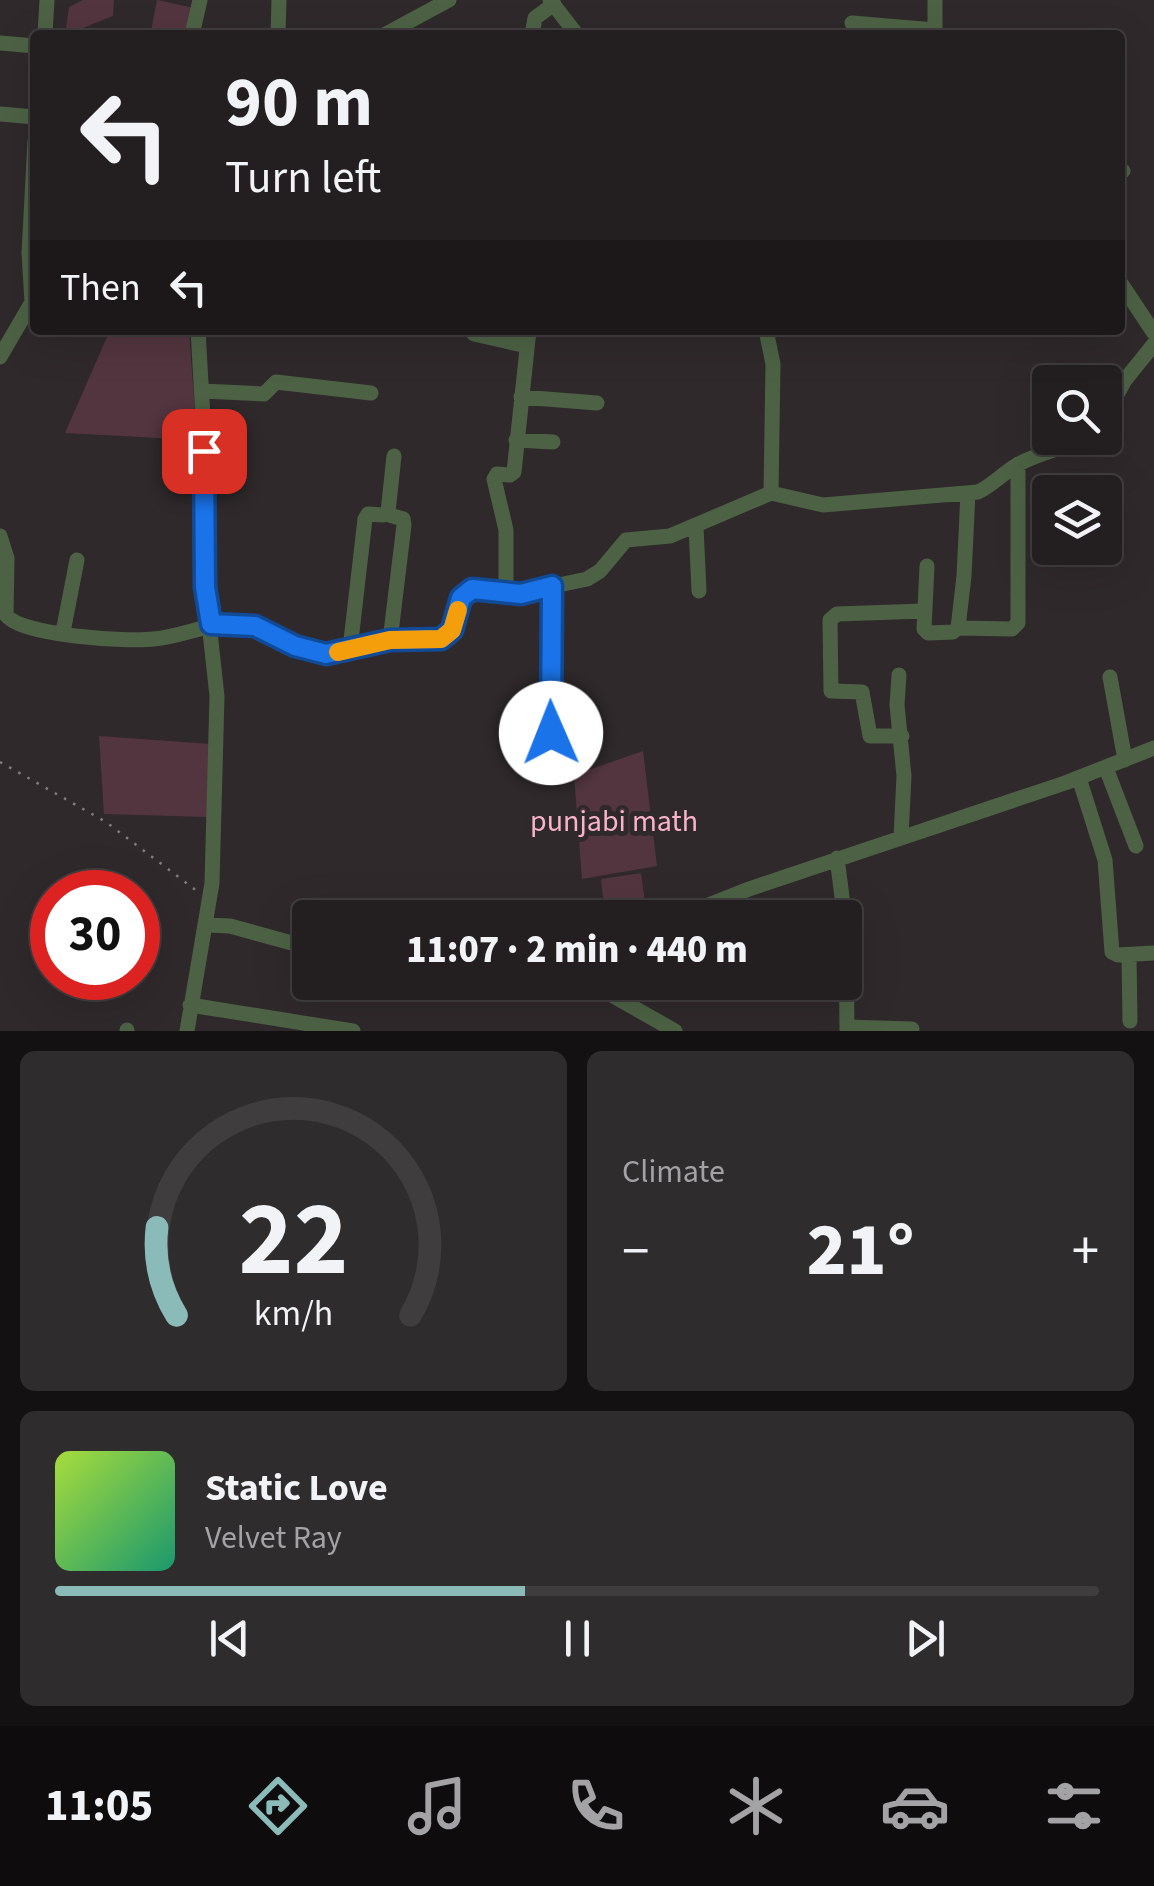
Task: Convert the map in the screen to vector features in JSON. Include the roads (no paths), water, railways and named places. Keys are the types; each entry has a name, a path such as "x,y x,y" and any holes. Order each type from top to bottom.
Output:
{"street":[{"path":"45,30 47,0"},
{"path":"193,30 200,0"},
{"path":"278,30 279,0"},
{"path":"393,30 449,0"},
{"path":"934,0 935,30"},
{"path":"533,30 536,18 552,2 573,30"},
{"path":"852,23 917,30"},
{"path":"0,43 30,46"},
{"path":"0,114 30,117"},
{"path":"1125,290 1154,333"},
{"path":"0,356 30,304"},
{"path":"0,313 16,324"},
{"path":"187,1031 210,902 218,696 205,587 198,335"},
{"path":"488,335 528,338 513,475 498,474 494,479 506,530 506,593"},
{"path":"767,335 774,364 771,492"},
{"path":"1122,385 1154,344"},
{"path":"202,391 264,394 273,382 280,382 371,393"},
{"path":"521,397 597,403"},
{"path":"516,440 553,442"},
{"path":"0,536 7,558 6,615 18,625 95,638 154,640 211,624 255,626 317,653 390,640 441,639 452,630 465,592 472,589 506,593 594,576 626,540 670,536 771,492 823,506 968,493 992,485 1018,464 1046,455"},
{"path":"386,514 394,456"},
{"path":"928,566 925,632 1012,628 1018,624 1018,464"},
{"path":"958,628 968,493"},
{"path":"350,650 356,573 365,519 370,513 403,519 404,525 390,640"},
{"path":"696,527 699,592"},
{"path":"62,632 77,560"},
{"path":"551,733 552,586"},
{"path":"902,736 870,736 862,692 831,690 830,620 833,615 924,611"},
{"path":"899,675 897,705 904,776 901,837"},
{"path":"1110,677 1125,760"},
{"path":"717,900 1079,778 1154,748"},
{"path":"1106,768 1136,846"},
{"path":"1079,778 1105,860 1112,952 1154,952"},
{"path":"837,858 845,910 847,1029 912,1029"},
{"path":"207,925 230,926 292,943"},
{"path":"1129,955 1130,1021"},
{"path":"191,997 353,1031"},
{"path":"620,1000 676,1031"}],"park label":[{"name":"punjabi math","path":"614,821"}]}
